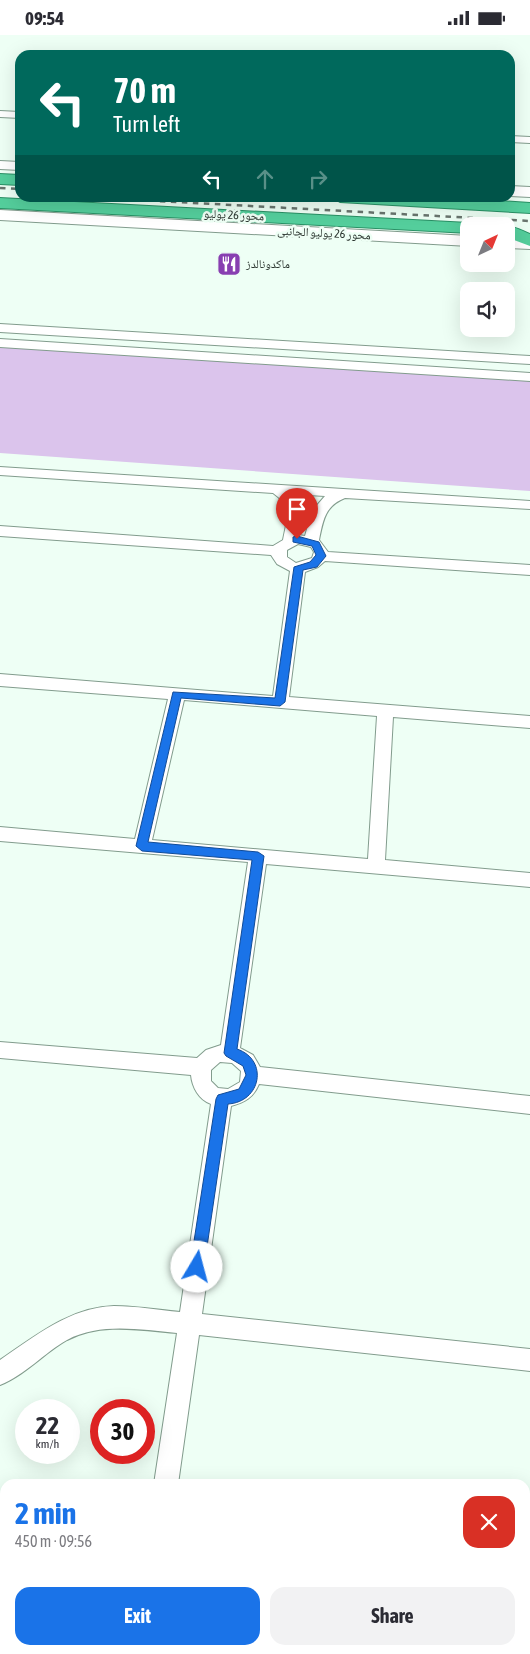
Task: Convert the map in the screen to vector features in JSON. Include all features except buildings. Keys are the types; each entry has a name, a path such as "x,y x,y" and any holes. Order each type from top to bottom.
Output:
{"highway":[{"path":"0,179 15,180"},
{"path":"426,202 530,208"},
{"name":"محور 26 يوليو","path":"0,203 460,228"},
{"path":"515,231 530,232"},
{"path":"515,234 530,240"}],"main road":[{"path":"0,165 15,166"},
{"path":"515,191 530,192"},
{"name":"محور 26 يوليو الجانبى","path":"0,215 460,241"},
{"path":"515,244 530,245"}],"street":[{"path":"0,106 15,107"},
{"path":"0,114 15,115"},
{"path":"515,132 530,133"},
{"path":"515,140 530,141"},
{"path":"0,328 530,361"},
{"path":"0,343 530,377"},
{"path":"0,471 530,505"},
{"path":"275,488 292,502 296,511 290,541"},
{"path":"311,542 317,513 327,500 345,493"},
{"path":"296,511 317,513"},
{"path":"0,531 278,551"},
{"path":"321,556 319,548 311,542 297,539 280,547 278,551 278,556 285,564 298,567 313,564 321,556 530,570"},
{"path":"280,702 298,567"},
{"path":"0,680 530,722"},
{"path":"142,846 177,694"},
{"path":"376,867 385,711"},
{"path":"0,834 530,880"},
{"path":"230,1053 258,856"},
{"path":"0,1050 201,1067"},
{"path":"230,1053 237,1055 248,1063 253,1075 250,1085 244,1093 234,1098 222,1099 206,1091 199,1075 201,1067 213,1055 230,1053"},
{"path":"253,1075 530,1105"},
{"path":"167,1479 222,1099"},
{"path":"0,1375 60,1332 86,1321 113,1317 188,1323 530,1360"}],"shaded area":[{"path":"0,347 530,380 530,491 0,453"}],"railway":[{"path":"0,188 15,189"},
{"path":"176,202 530,221"}],"place":[{"name":"ماكدونالدز","path":"229,264"}],"route":[{"path":"197,1267 222,1099 234,1098 244,1093 250,1085 253,1075 252,1069 244,1058 230,1053 258,856 142,846 177,694 280,702 298,567 306,567 313,564 321,556 321,551 316,544 297,539"}]}
